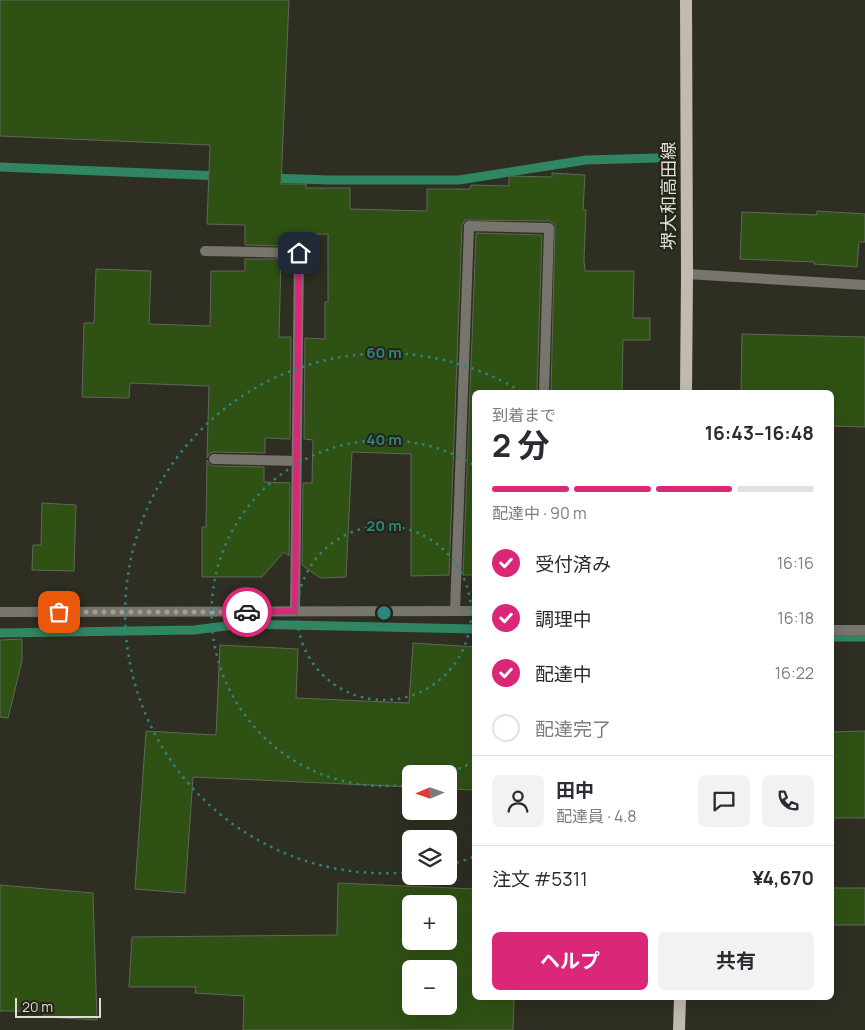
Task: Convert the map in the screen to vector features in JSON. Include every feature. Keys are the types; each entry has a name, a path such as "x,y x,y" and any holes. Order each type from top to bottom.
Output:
{"main road":[{"name":"堺大和高田線","path":"686,0 688,274 686,390"},
{"path":"679,1030 680,1000"}],"street":[{"path":"455,611 469,226 549,228 544,390"},
{"path":"205,251 299,253 295,611"},
{"path":"688,274 865,285"},
{"path":"214,459 297,461"},
{"path":"0,612 472,611"},
{"path":"834,630 865,630"}],"building":[{"path":"0,0 289,0 281,184 306,184 306,188 350,188 350,209 427,211 427,189 470,189 471,185 509,186 509,176 552,177 552,173 585,175 583,210 586,210 585,271 634,271 633,318 650,318 650,340 623,340 622,390 551,390 555,224 549,221 465,220 462,226 449,575 411,576 411,454 352,452 346,577 320,578 302,565 303,483 312,483 313,440 304,439 305,338 325,339 325,302 328,302 328,234 281,235 281,246 245,245 245,225 207,224 210,145 0,136"},
{"path":"817,211 865,214 865,242 859,242 857,267 814,264 814,262 740,259 742,212 817,215"},
{"path":"476,233 542,235 537,390 472,390 472,575 463,575"},
{"path":"245,259 281,259 279,337 291,337 290,439 265,438 265,453 214,452 210,453 207,458 209,386 130,383 129,398 82,397 84,323 94,323 96,269 151,271 149,324 210,326 211,271 245,271"},
{"path":"742,334 865,337 865,427 834,426 834,390 741,390"},
{"path":"207,460 210,465 214,466 264,467 264,482 290,483 289,556 284,552 262,577 202,577 202,527 206,527"},
{"path":"42,503 76,505 74,571 32,570 33,545 41,545"},
{"path":"22,639 22,661 8,718 0,717 0,640"},
{"path":"413,643 472,647 472,790 458,789 458,765 402,765 402,787 193,777 185,893 135,889 146,731 216,735 220,645 298,649 296,698 409,703"},
{"path":"865,731 865,818 834,818 834,732"},
{"path":"338,883 472,889 472,1000 514,1000 513,1030 243,1030 244,996 195,993 196,987 129,987 132,937 337,935"},
{"path":"0,885 93,893 97,1020 44,1017 44,1011 0,1011"},
{"path":"834,888 865,888 865,925 834,925"}],"waterway":[{"path":"271,178 459,180 586,160 657,158"},
{"path":"0,167 221,176"},
{"path":"0,633 194,630 242,624 472,629"},
{"path":"834,637 865,637"}],"way so far":[{"path":"59,612 247,612"}],"route":[{"path":"247,612 295,611 299,253"}]}
